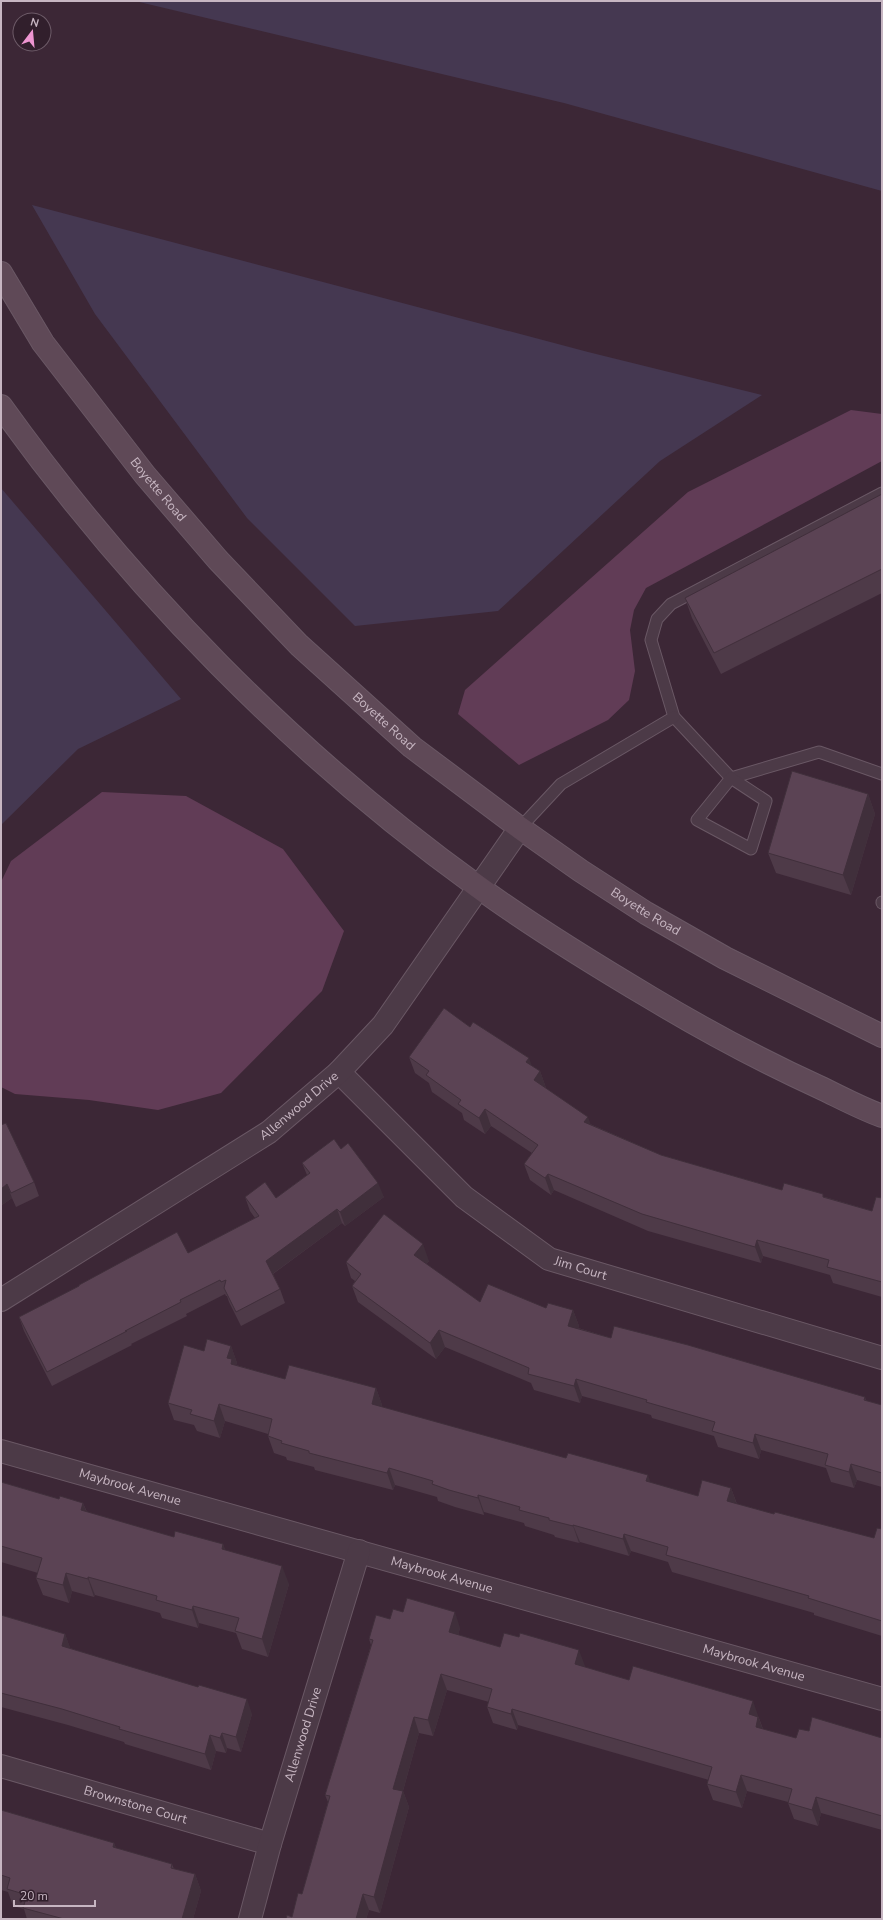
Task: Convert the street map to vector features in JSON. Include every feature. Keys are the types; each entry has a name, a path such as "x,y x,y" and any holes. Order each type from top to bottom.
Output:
{"main road":[{"name":"Boyette Road","path":"1,273 44,343 145,475 218,560 299,645 412,747 520,828 581,871 646,913 725,958 882,1036"},
{"path":"1,406 26,440 133,573 219,665 336,773 397,826 478,887 592,964 684,1018 775,1067 882,1116"}],"street":[{"name":"Allenwood Drive","path":"1,1300 269,1132 339,1072 383,1025 520,828"},
{"name":"Jim Court","path":"339,1072 464,1196 549,1260 882,1358"},
{"name":"Maybrook Avenue","path":"1,1450 882,1699"},
{"name":"Allenwood Drive","path":"250,1919 270,1844 359,1551"},
{"name":"Brownstone Court","path":"1,1766 270,1844"}],"lane":[{"path":"882,493 678,599 662,612 653,630 651,640 674,717 731,778 766,801 751,849 697,820 731,778 819,752 882,774"},
{"path":"520,828 561,784 674,717"}],"shaded area":[{"path":"135,1 879,1 882,4 882,191 564,103"},
{"path":"32,205 588,352 762,395 660,461 498,611 355,626 247,518 95,314"},
{"path":"851,410 882,414 882,461 646,588 634,610 630,630 635,671 629,700 608,720 519,765 458,714 465,690 688,492"},
{"path":"1,488 181,699 78,749 1,825"},
{"path":"102,792 186,796 283,849 344,931 322,991 221,1093 158,1110 89,1100 15,1094 1,1087 1,882 11,861"}],"building":[{"path":"882,494 882,569 714,653 685,598"},
{"path":"792,771 868,794 843,875 768,853"},
{"path":"444,1008 470,1027 473,1022 529,1058 526,1062 540,1071 534,1080 588,1117 584,1122 661,1155 782,1190 784,1183 823,1194 823,1197 872,1211 876,1197 882,1198 882,1282 827,1267 829,1260 757,1240 755,1247 642,1214 548,1174 545,1178 524,1164 538,1145 485,1109 479,1118 458,1104 461,1100 426,1075 429,1071 409,1057"},
{"path":"6,1123 34,1182 11,1193 7,1184 1,1189 1,1125"},
{"path":"334,1139 341,1149 348,1143 378,1183 340,1212 337,1209 266,1261 280,1289 236,1312 224,1288 226,1280 221,1282 220,1280 180,1300 181,1302 125,1331 127,1331 47,1372 19,1317 177,1232 188,1253 259,1216 245,1197 265,1182 276,1198 310,1173 302,1163"},
{"path":"384,1214 423,1244 414,1255 480,1302 488,1284 546,1308 548,1303 573,1310 568,1326 611,1338 614,1326 688,1345 865,1397 864,1400 882,1405 882,1473 851,1464 849,1472 825,1465 828,1454 755,1434 753,1443 712,1431 715,1422 646,1402 647,1400 576,1379 574,1386 528,1374 529,1368 439,1330 430,1343 352,1286 361,1274 346,1262"},
{"path":"207,1339 231,1346 227,1358 232,1359 231,1364 285,1379 289,1365 376,1388 372,1404 566,1458 568,1453 648,1475 646,1481 698,1496 702,1480 731,1488 727,1501 774,1514 775,1512 874,1538 877,1528 882,1529 882,1621 808,1598 809,1596 666,1555 668,1547 624,1534 623,1539 549,1520 549,1518 519,1510 520,1507 478,1495 478,1498 449,1490 432,1484 433,1481 389,1468 387,1473 309,1453 309,1451 281,1443 282,1441 268,1436 272,1419 219,1404 214,1421 190,1414 192,1410 168,1403 184,1345 204,1351"},
{"path":"1,1482 59,1499 60,1496 83,1503 81,1510 174,1537 175,1531 223,1544 222,1549 282,1566 262,1639 235,1631 239,1618 193,1606 192,1610 156,1600 157,1596 88,1577 88,1579 66,1573 63,1585 36,1578 42,1558 1,1546"},
{"path":"407,1598 455,1612 449,1632 500,1647 504,1633 519,1637 520,1633 579,1650 575,1664 629,1680 633,1666 753,1701 749,1714 758,1717 756,1727 796,1738 799,1729 809,1731 812,1717 882,1738 882,1816 816,1797 812,1810 788,1803 792,1789 741,1775 736,1792 707,1784 712,1767 512,1709 511,1714 487,1707 492,1689 441,1674 428,1720 414,1717 393,1789 403,1791 374,1897 363,1894 356,1919 286,1919 287,1915 292,1917 298,1893 302,1894 330,1796 325,1795 373,1640 369,1639 376,1615 390,1619 393,1609 403,1612"},
{"path":"1,1615 65,1634 62,1646 198,1687 199,1685 247,1699 236,1737 222,1733 220,1738 210,1735 205,1754 119,1729 120,1727 62,1709 1,1693"},
{"path":"1,1810 114,1843 113,1847 172,1864 171,1868 195,1874 182,1919 64,1919 23,1908 27,1895 7,1889 10,1878 1,1875"}]}
